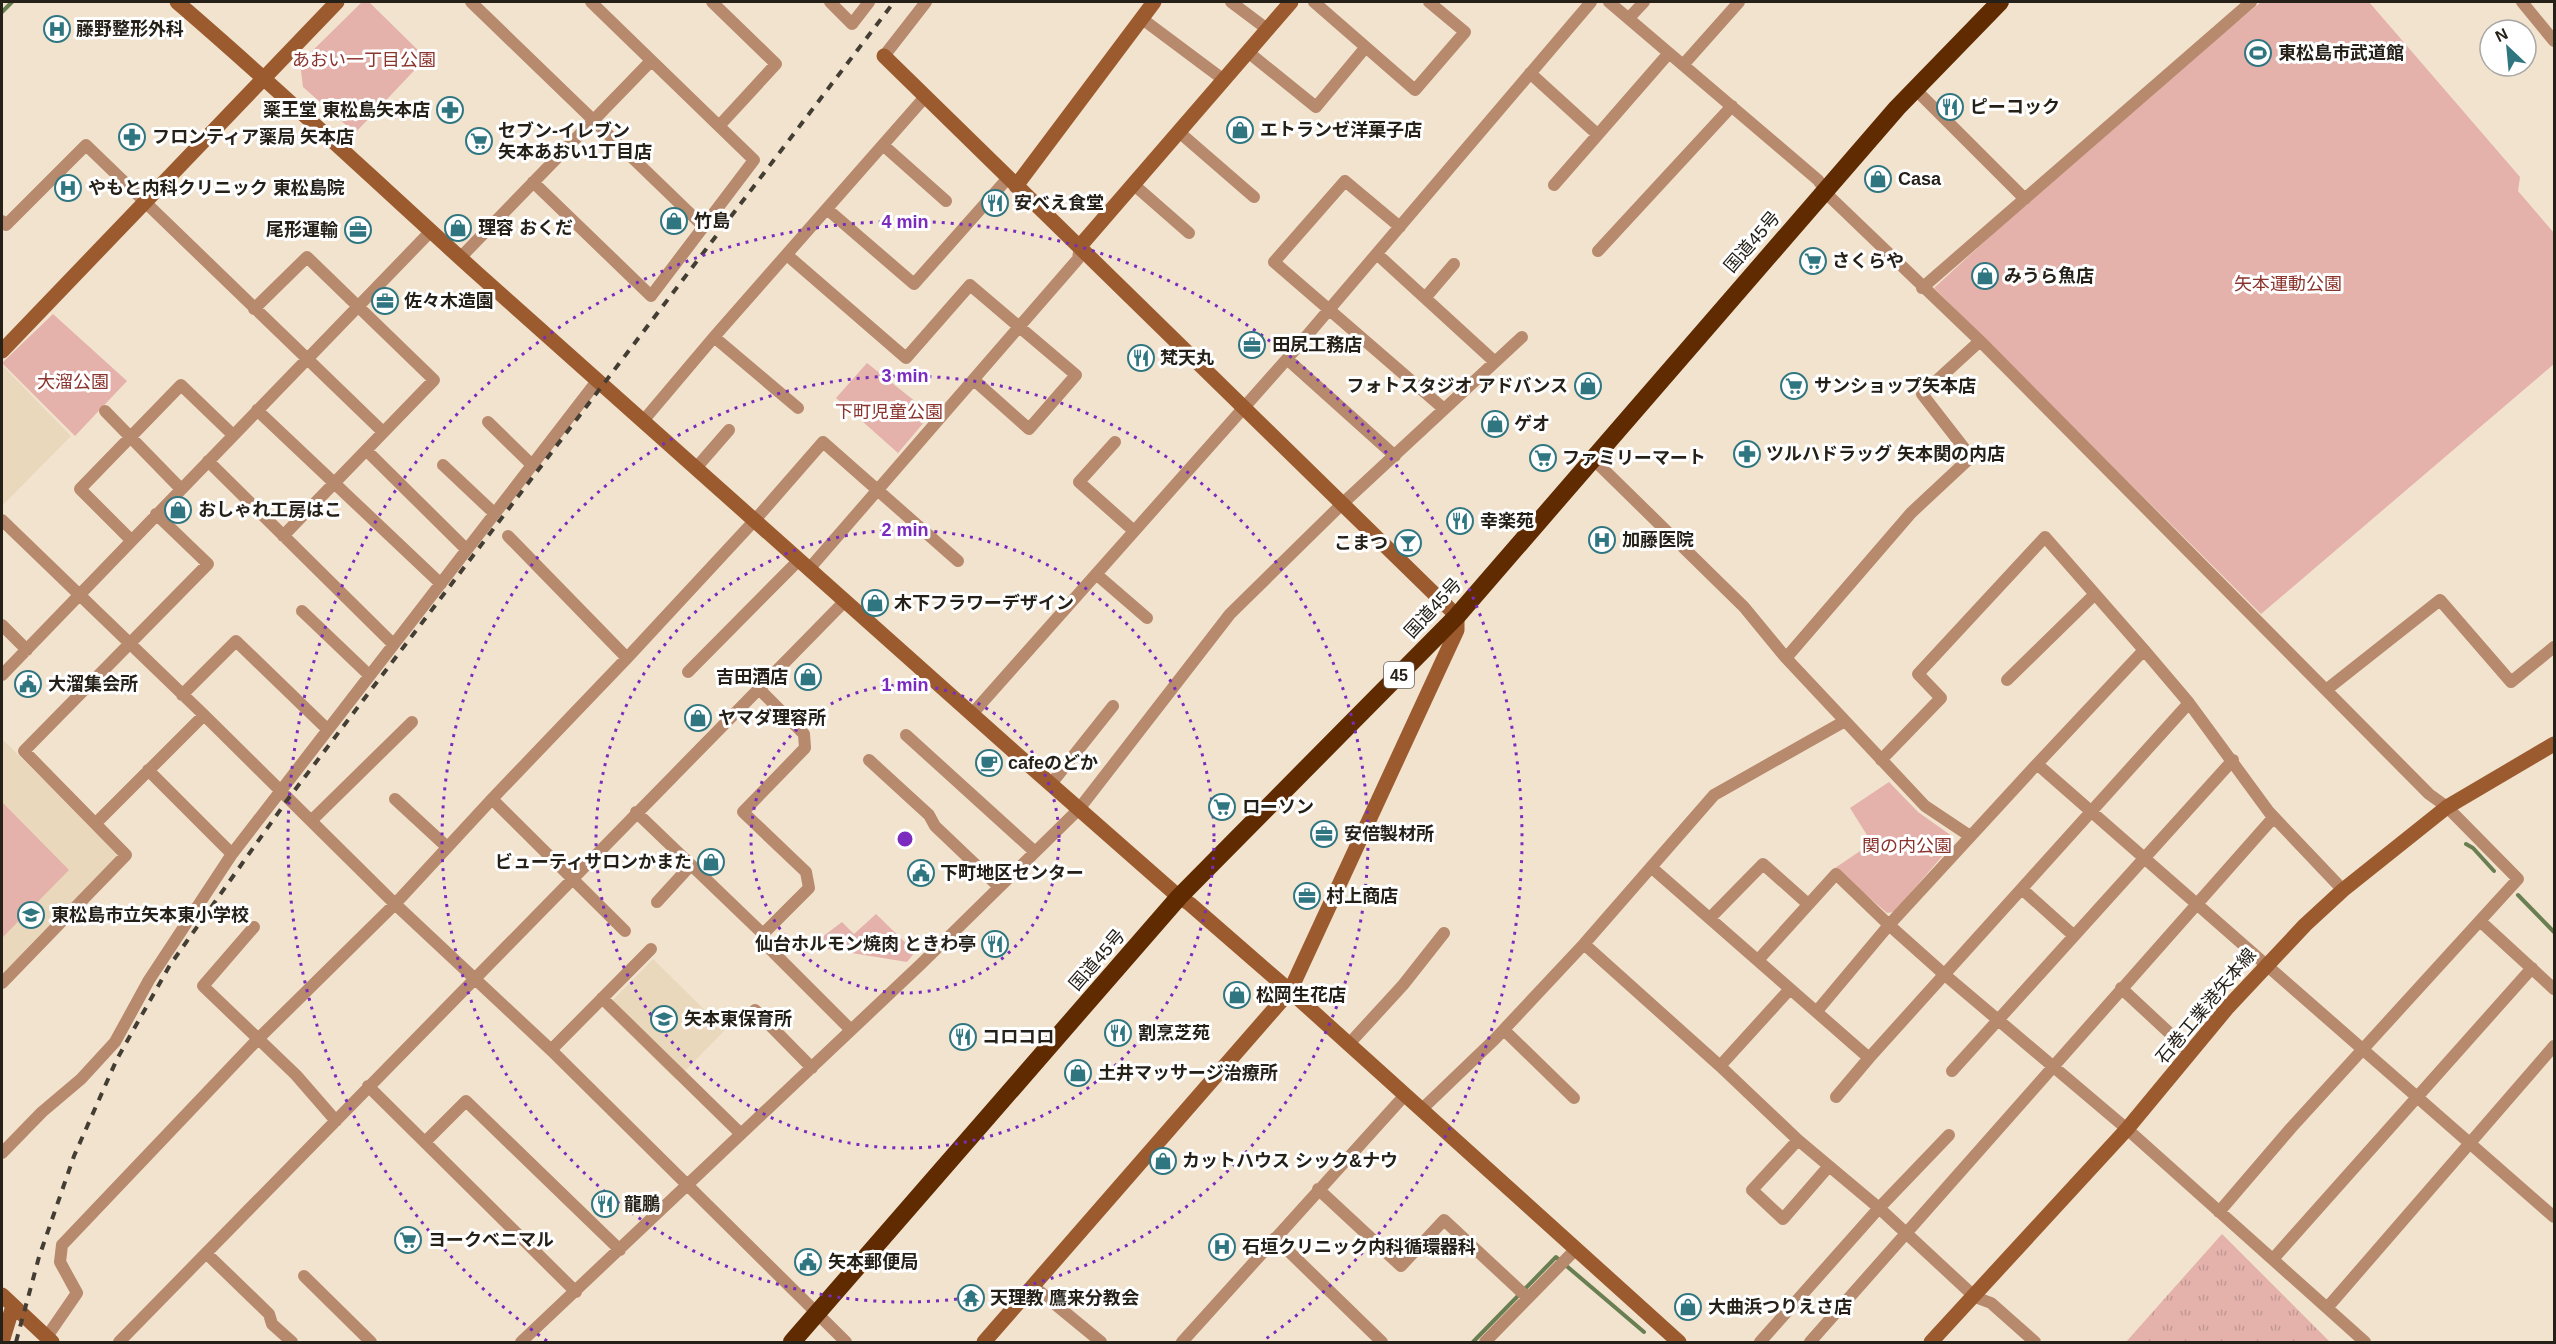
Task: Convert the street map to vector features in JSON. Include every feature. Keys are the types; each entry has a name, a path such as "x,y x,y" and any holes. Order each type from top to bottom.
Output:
{"highway":[{"name":"国道45号","path":"792,1342 1179,897 1457,616 1914,89 2000,2"}],"street":[{"path":"177,2 264,76 460,258 844,602 1179,897 1290,991 1421,1110 1567,1259 1679,1342"},
{"path":"2,351 337,2"},
{"path":"471,2 704,226"},
{"path":"533,182 651,296 754,160 591,2"},
{"path":"712,2 776,64 719,126"},
{"path":"830,2 852,24 869,2"},
{"path":"926,2 884,56 1457,616 1457,630 1290,991 984,1342"},
{"path":"827,209 914,284 1012,182 1154,2"},
{"path":"1231,2 1267,29"},
{"path":"688,672 804,565 878,490 1020,328 1078,259 1080,246 1291,2"},
{"path":"1314,2 1415,90 1465,32 1429,2"},
{"path":"972,714 1287,360 1592,2"},
{"path":"1609,2 1818,180 1825,190 1922,288 1980,341 2429,794 2448,807 2518,879 2291,1128 2220,1212"},
{"path":"1629,18 1644,2"},
{"path":"1683,65 1739,2"},
{"path":"1922,288 2251,2"},
{"path":"2522,2 2552,33"},
{"path":"1141,18 1224,80"},
{"path":"1248,52 1316,107 1365,48"},
{"path":"1554,185 1669,53"},
{"path":"460,258 651,61"},
{"path":"1530,73 1597,134"},
{"path":"1914,89 2025,199"},
{"path":"643,421 925,97"},
{"path":"1598,251 1732,106"},
{"path":"1179,132 1254,197"},
{"path":"2,221 6,225 86,145 383,432"},
{"path":"883,145 946,201"},
{"path":"1400,227 1345,181 1274,262 1444,410"},
{"path":"1133,184 1189,233"},
{"path":"2,675 431,231"},
{"path":"1377,254 1495,362"},
{"path":"787,255 906,358 970,285 1076,375 1029,429 974,380"},
{"path":"254,309 307,256 434,380 284,536"},
{"path":"1425,298 1454,264"},
{"path":"714,337 798,408"},
{"path":"520,1342 576,1292 812,1068 1079,809 1230,614 1342,504 1522,337"},
{"path":"1786,658 1911,513 1971,457 1922,394 1980,341"},
{"path":"1287,360 1395,456"},
{"path":"2,1153 42,1112 81,1079 115,1042 149,980 232,854 597,381"},
{"path":"131,540 80,489 182,386 233,435"},
{"path":"257,410 441,584"},
{"path":"105,411 181,489"},
{"path":"488,422 532,465"},
{"path":"696,468 729,430"},
{"path":"7,1300 49,1340 77,1293 60,1262 62,1245 258,1039 395,904 755,520 823,442 958,561"},
{"path":"1115,442 1079,482 1134,531"},
{"path":"366,450 466,549"},
{"path":"1592,458 1744,607 1786,658 1925,807 1970,836"},
{"path":"207,461 393,644"},
{"path":"443,465 494,513"},
{"path":"2,983 126,855 24,752 208,564 156,514"},
{"path":"2,520 473,980 550,1050 816,1315 846,1342"},
{"path":"508,536 627,658"},
{"path":"1881,760 1941,698 1918,674 2045,537 2189,703 2233,760 2273,818 2343,890"},
{"path":"1096,574 1147,618"},
{"path":"2007,681 2094,594"},
{"path":"2326,690 2440,600 2511,682 2554,646"},
{"path":"119,1342 844,602"},
{"path":"302,611 369,675"},
{"path":"2,625 27,650"},
{"path":"182,695 236,641 327,729"},
{"path":"1817,1011 1889,925 2144,650"},
{"path":"759,689 804,734 805,748 743,812 806,872 809,888 763,934"},
{"path":"1836,1097 2189,703"},
{"path":"1051,784 1113,706"},
{"path":"96,823 204,716"},
{"path":"1421,1110 1504,1030 1584,944 1714,795 1845,721"},
{"path":"311,821 412,722"},
{"path":"906,735 1035,852"},
{"name":"石巻工業港矢本線","path":"1931,1342 1975,1297 2127,1129 2267,963 2343,890 2448,807 2554,744"},
{"path":"868,760 929,815 935,826 999,887"},
{"path":"1952,1071 2233,760"},
{"path":"2037,764 2267,963 2554,1217"},
{"path":"148,770 232,854"},
{"path":"396,799 447,847"},
{"path":"492,799 625,931"},
{"path":"636,812 763,934 769,948 851,1030"},
{"path":"1810,1342 2273,818"},
{"path":"1710,918 1763,864 1808,904"},
{"path":"657,902 691,865"},
{"path":"1651,867 1759,959 1869,1058"},
{"path":"1759,959 1836,874 1945,975 2127,1129 2365,1342"},
{"path":"2022,889 2073,935"},
{"path":"2480,921 2554,988"},
{"path":"254,927 203,986 296,1076 336,1121"},
{"path":"1348,1045 1403,985 1444,933"},
{"path":"1584,944 1720,1066 1798,1140 1879,1208 1975,1297 1990,1303 2035,1342"},
{"path":"550,1050 651,949"},
{"path":"2273,1259 2532,968"},
{"path":"2121,988 2191,1053"},
{"path":"1720,1066 1790,989"},
{"path":"602,998 741,1134"},
{"path":"755,1010 812,1068"},
{"path":"1504,1030 1574,1098"},
{"path":"2327,1308 2554,1046"},
{"path":"368,1086 576,1292"},
{"path":"1182,1342 1405,1095"},
{"path":"425,1142 466,1101 620,1250"},
{"path":"1760,1342 1879,1208 1949,1136"},
{"path":"1798,1140 1752,1190 1783,1219 1829,1166"},
{"path":"1318,1189 1401,1266 1444,1220 1524,1294"},
{"path":"1275,1238 1382,1342"},
{"path":"206,1253 268,1314 272,1324 292,1342"},
{"path":"1485,1342 1524,1294 1567,1259"},
{"path":"304,1276 366,1341"},
{"path":"1033,1286 1101,1342"},
{"path":"2,1342 7,1300"}],"shaded area":[{"path":"3,366 71,436 3,505 2,368"},
{"name":"東松島市立矢本東小学校","path":"2,739 121,855 2,976"},
{"name":"矢本東保育所","path":"653,959 725,1030 676,1080 604,1009"}],"green space":[{"name":"あおい一丁目公園","path":"362,2 369,2 426,58 355,133 303,87 300,63"},
{"name":"矢本運動公園","path":"2261,2 2369,2 2520,177 2518,191 2554,233 2554,364 2261,614 1934,288 2095,140"},
{"name":"大溜公園","path":"53,314 127,381 75,436 2,363"},
{"name":"下町児童公園","path":"867,363 931,414 898,453 836,398"},
{"name":"関の内公園","path":"1889,782 1918,812 1952,836 1951,846 1894,912 1887,913 1835,868 1872,843 1850,808"},
{"path":"2,802 69,870 2,938"},
{"path":"876,914 915,952 907,962 815,947 813,944 842,922 854,934"},
{"path":"2222,1234 2330,1342 2126,1342"}],"waterway":[{"path":"2,12 12,2"},
{"path":"2466,844 2473,848 2494,871"},
{"path":"2518,895 2554,932"},
{"path":"1473,1342 1556,1257 1644,1332"}],"railway":[{"path":"16,1342 39,1257 74,1156 117,1059 170,965 288,799 894,2"}],"place":[{"name":"藤野整形外科","path":"57,29"},
{"name":"東松島市武道館","path":"2258,53"},
{"name":"ピーコック","path":"1950,107"},
{"name":"薬王堂 東松島矢本店","path":"450,110"},
{"name":"エトランゼ洋菓子店","path":"1240,130"},
{"name":"フロンティア薬局 矢本店","path":"132,137"},
{"name":"セブン-イレブン 矢本あおい1丁目店","path":"479,141"},
{"name":"Casa","path":"1878,179"},
{"name":"やもと内科クリニック 東松島院","path":"68,188"},
{"name":"安べえ食堂","path":"995,203"},
{"name":"竹島","path":"674,221"},
{"name":"理容 おくだ","path":"458,228"},
{"name":"尾形運輸","path":"358,230"},
{"name":"さくらや","path":"1813,261"},
{"name":"みうら魚店","path":"1985,276"},
{"name":"佐々木造園","path":"385,301"},
{"name":"田尻工務店","path":"1252,345"},
{"name":"梵天丸","path":"1141,358"},
{"name":"フォトスタジオ アドバンス","path":"1588,386"},
{"name":"サンショップ矢本店","path":"1794,386"},
{"name":"ゲオ","path":"1495,424"},
{"name":"ツルハドラッグ 矢本関の内店","path":"1747,454"},
{"name":"ファミリーマート","path":"1543,458"},
{"name":"おしゃれ工房はこ","path":"178,510"},
{"name":"幸楽苑","path":"1460,521"},
{"name":"加藤医院","path":"1602,540"},
{"name":"こまつ","path":"1408,543"},
{"name":"木下フラワーデザイン","path":"875,603"},
{"name":"吉田酒店","path":"808,677"},
{"name":"大溜集会所","path":"28,684"},
{"name":"ヤマダ理容所","path":"698,718"},
{"name":"cafeのどか","path":"989,763"},
{"name":"ローソン","path":"1222,807"},
{"name":"安倍製材所","path":"1324,834"},
{"name":"ビューティサロンかまた","path":"711,862"},
{"name":"下町地区センター","path":"921,873"},
{"name":"村上商店","path":"1307,896"},
{"name":"東松島市立矢本東小学校","path":"31,915"},
{"name":"仙台ホルモン焼肉 ときわ亭","path":"995,944"},
{"name":"松岡生花店","path":"1237,995"},
{"name":"矢本東保育所","path":"664,1019"},
{"name":"割烹芝苑","path":"1118,1033"},
{"name":"コロコロ","path":"963,1037"},
{"name":"土井マッサージ治療所","path":"1078,1073"},
{"name":"カットハウス シック&ナウ","path":"1163,1161"},
{"name":"龍鵬","path":"605,1204"},
{"name":"ヨークベニマル","path":"408,1240"},
{"name":"石垣クリニック内科循環器科","path":"1222,1247"},
{"name":"矢本郵便局","path":"808,1262"},
{"name":"天理教 鷹来分教会","path":"971,1298"},
{"name":"大曲浜つりえさ店","path":"1688,1307"}]}
